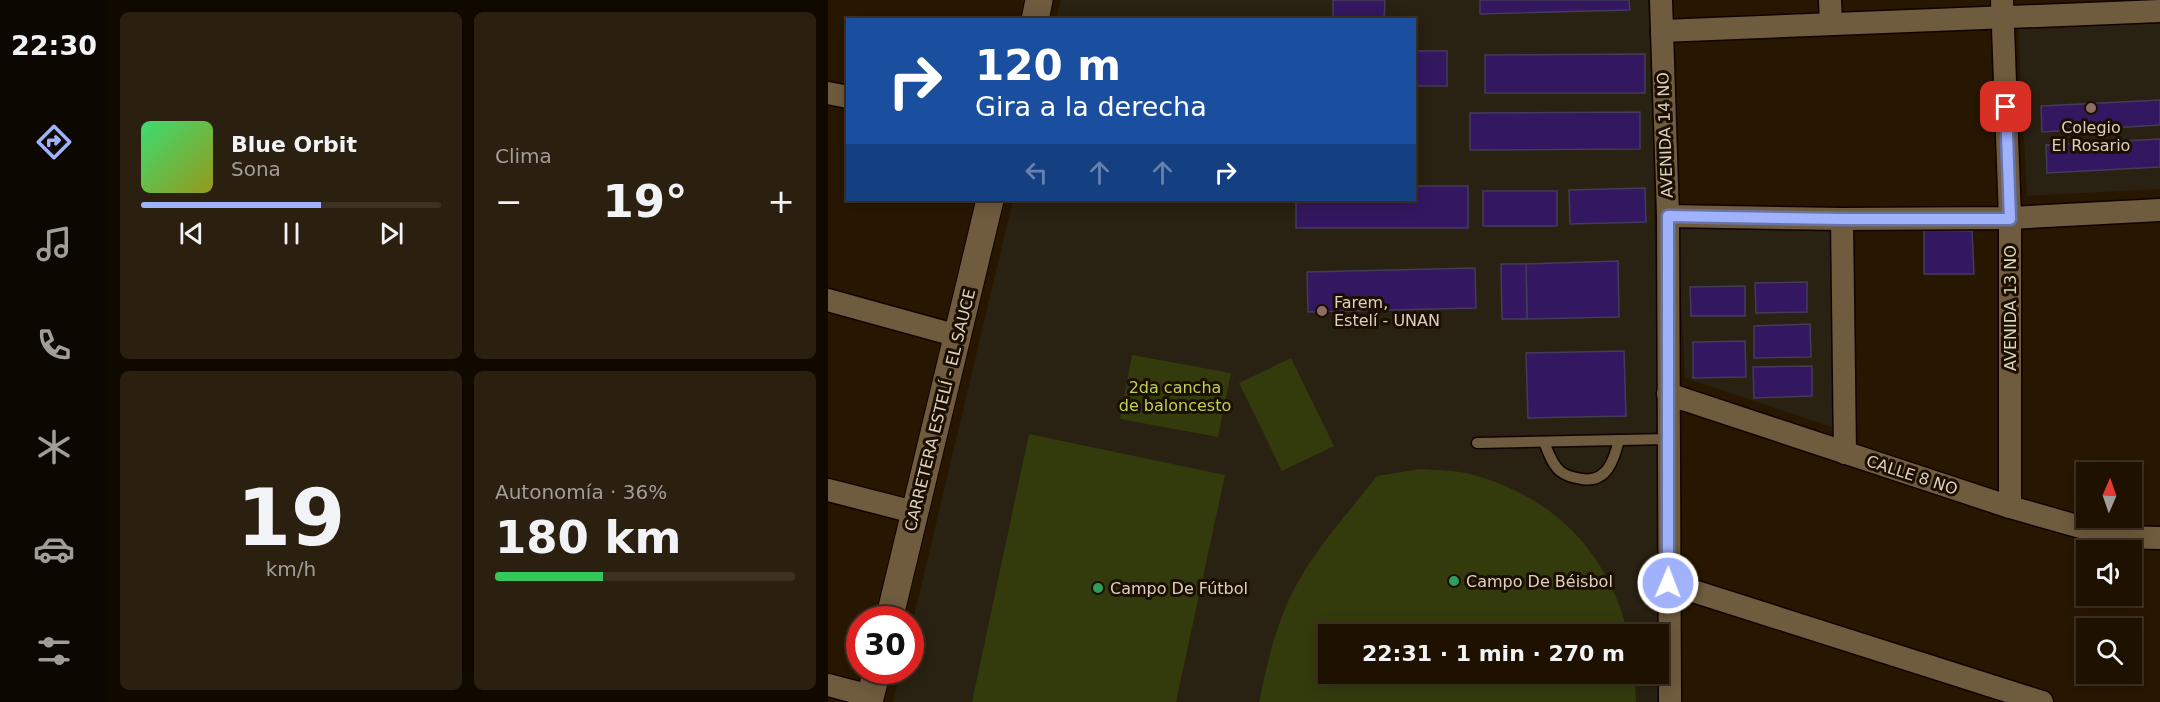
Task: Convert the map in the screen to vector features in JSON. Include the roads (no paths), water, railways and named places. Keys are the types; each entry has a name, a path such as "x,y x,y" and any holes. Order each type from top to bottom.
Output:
{"street":[{"path":"1036,18 1040,0"},
{"name":"AVENIDA 14 NO","path":"1661,0 1668,216 1670,702"},
{"path":"1830,0 1831,24"},
{"path":"1662,31 1831,24 2002,9 2160,11"},
{"name":"AVENIDA 13 NO","path":"2002,9 2010,219 2010,507"},
{"path":"828,93 846,98"},
{"name":"CARRETERA ESTELÍ - EL SAUCE","path":"892,606 990,201"},
{"path":"1668,216 2010,219 2160,210"},
{"path":"1842,219 1845,453"},
{"path":"828,300 958,336"},
{"name":"CALLE 8 NO","path":"1668,394 2010,507 2116,537 2160,538"},
{"path":"828,490 914,512"},
{"path":"1668,583 2042,702"},
{"path":"828,686 872,689"}],"lane":[{"path":"1477,443 1669,439"},
{"path":"1544,442 1552,462 1561,472 1572,478 1587,480 1600,477 1609,469 1615,458 1619,440"}],"place":[{"name":"Colegio El Rosario","path":"2091,108"},
{"name":"Farem, Estelí - UNAN","path":"1322,311"},
{"name":"Campo De Béisbol","path":"1454,581"},
{"name":"Campo De Fútbol","path":"1098,588"}],"park label":[{"name":"2da cancha de baloncesto","path":"1175,396"}]}
